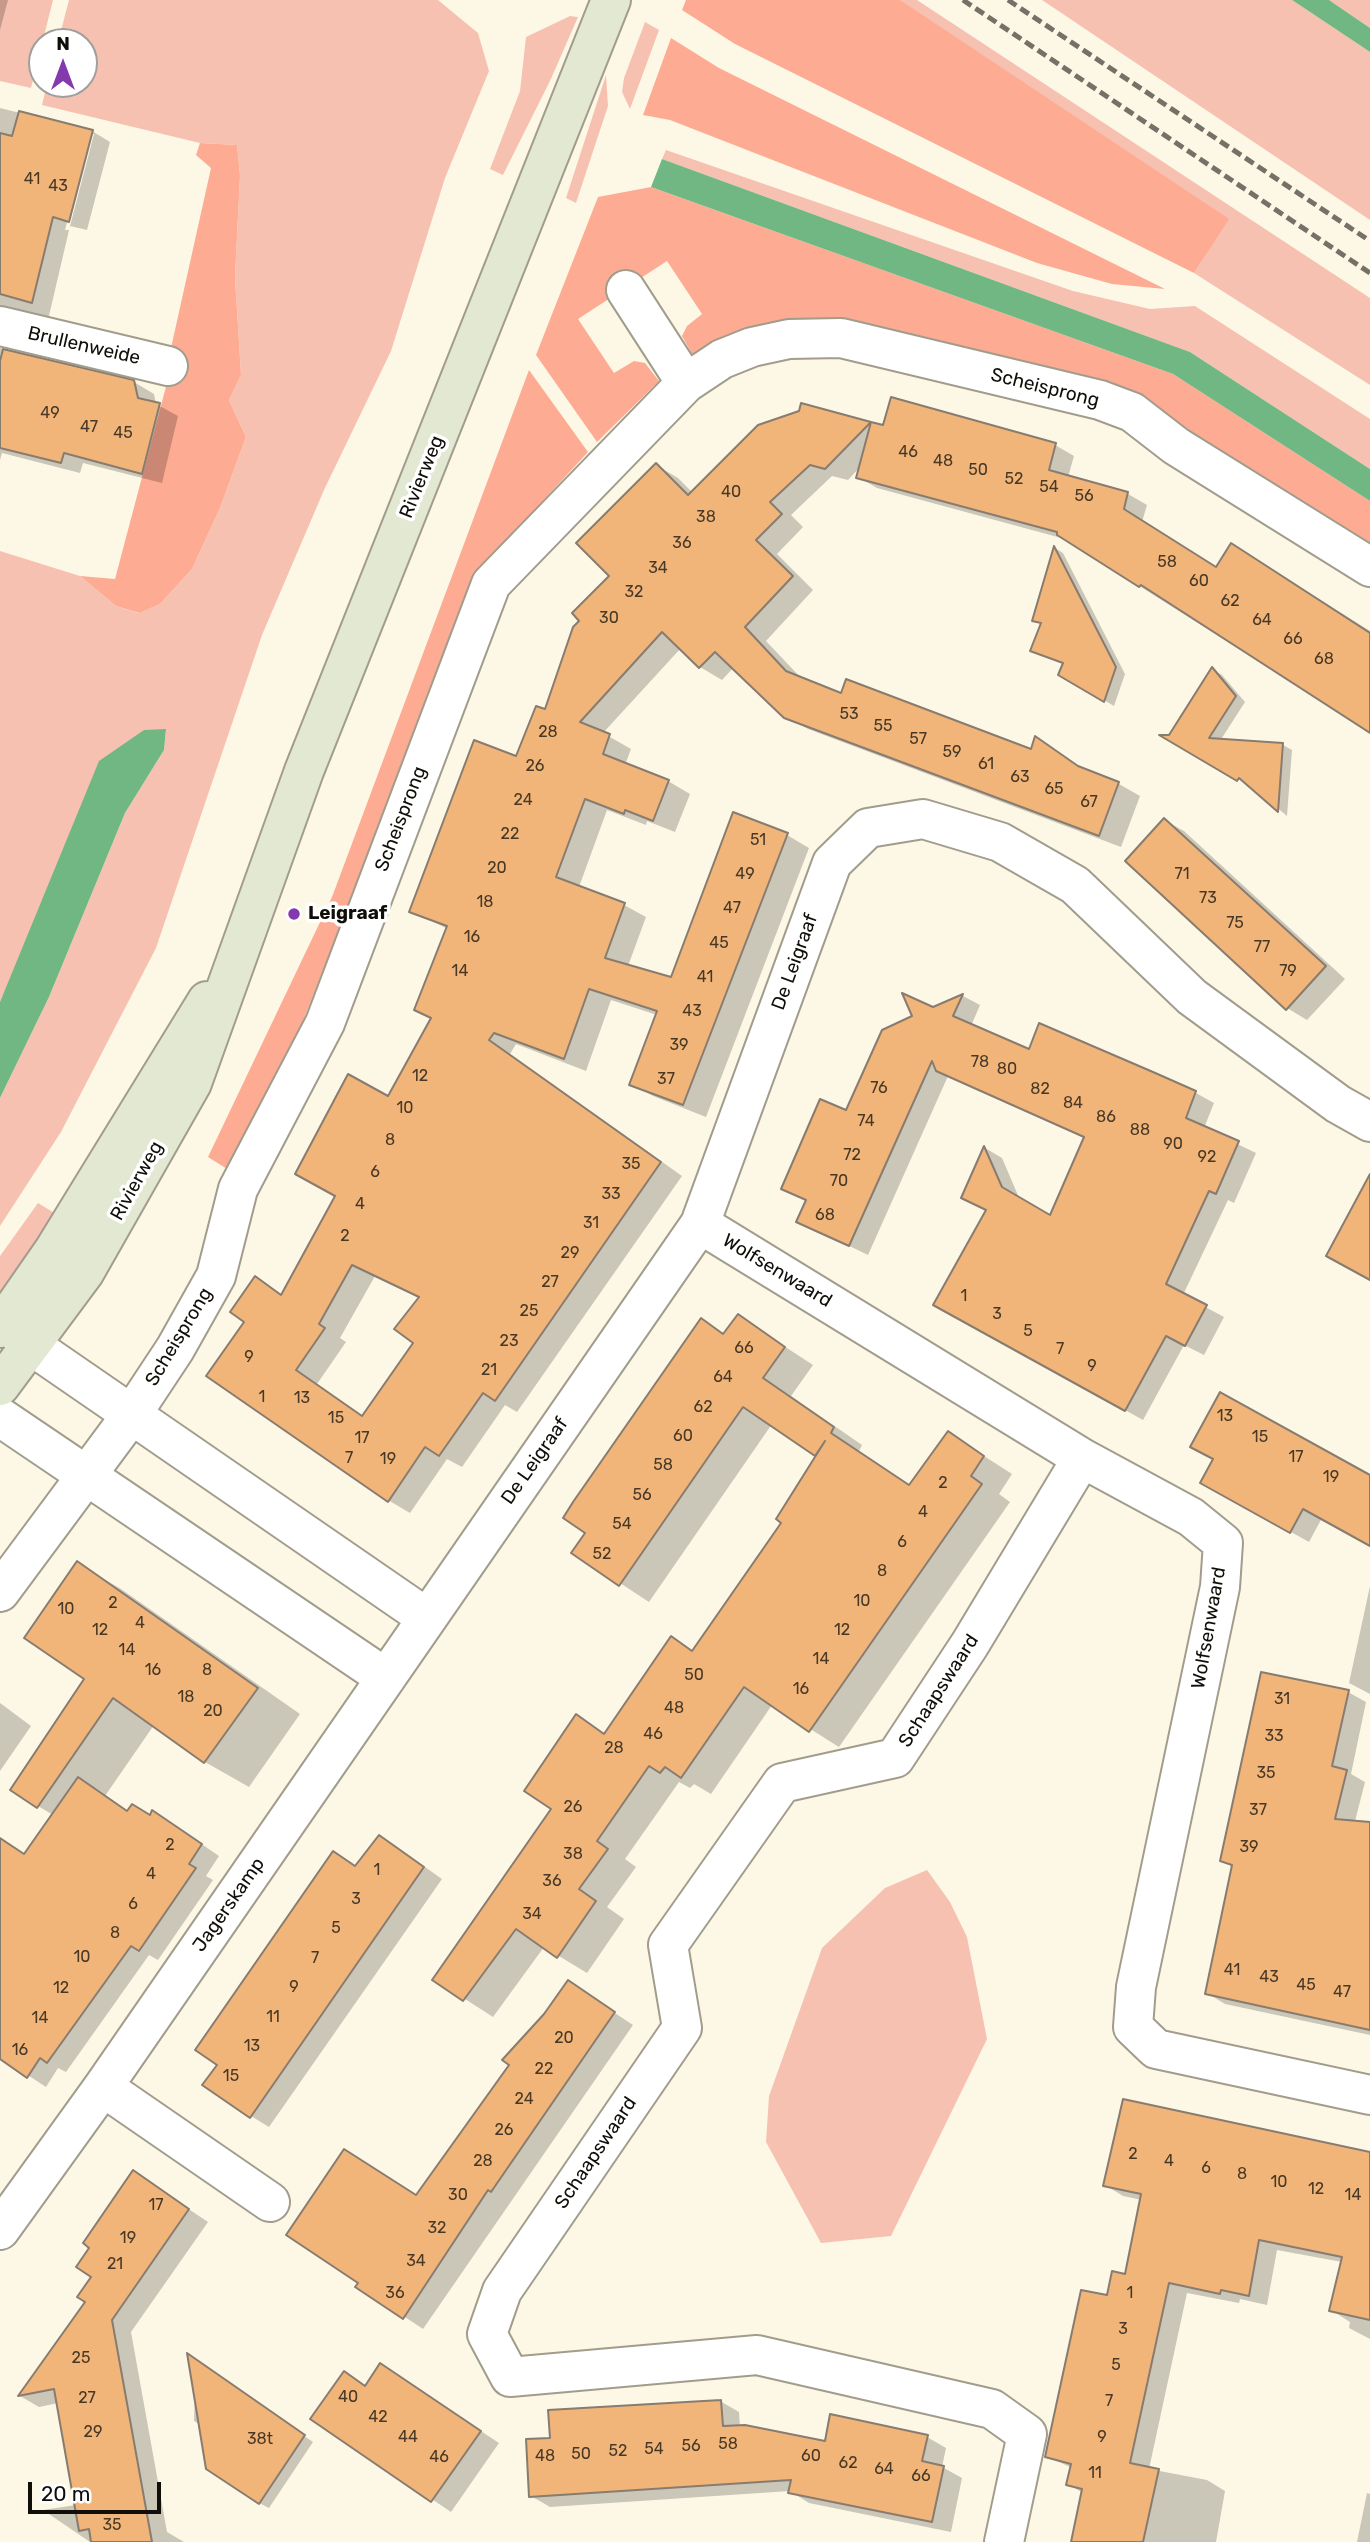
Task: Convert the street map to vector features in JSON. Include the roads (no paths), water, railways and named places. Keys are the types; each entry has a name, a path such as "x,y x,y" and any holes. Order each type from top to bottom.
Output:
{"street":[{"name":"Rivierweg","path":"0,1386 13,1332 54,1250 183,1037 237,955 304,771 611,0"},
{"path":"626,290 686,383"},
{"name":"Brullenweide","path":"0,326 169,366"},
{"name":"Scheisprong","path":"132,1414 175,1349 216,1276 238,1189 325,1023 491,584 686,383 722,359 752,347 789,339 841,338 1100,400 1132,412 1187,453 1370,567"},
{"name":"De Leigraaf","path":"354,1724 700,1224 832,863 867,828 923,819 1000,842 1075,885 1192,997 1338,1104 1370,1122"},
{"name":"Wolfsenwaard","path":"700,1224 1083,1458 1191,1517 1223,1543 1220,1587 1136,1987 1133,2027 1156,2049 1370,2095"},
{"path":"13,1332 427,1618"},
{"path":"0,1592 132,1414"},
{"path":"0,1417 386,1678"},
{"name":"Schaapswaard","path":"1004,2542 1027,2434 992,2409 757,2355 510,2377 487,2334 502,2291 681,2028 668,1945 782,1783 895,1758 970,1644 1083,1458"},
{"name":"Jagerskamp","path":"0,2230 103,2087 354,1724"},
{"path":"103,2087 270,2202"}],"railway":[{"path":"963,0 1370,273"},
{"path":"1008,0 1370,241"}],"place":[{"name":"Leigraaf","path":"294,914"}]}
